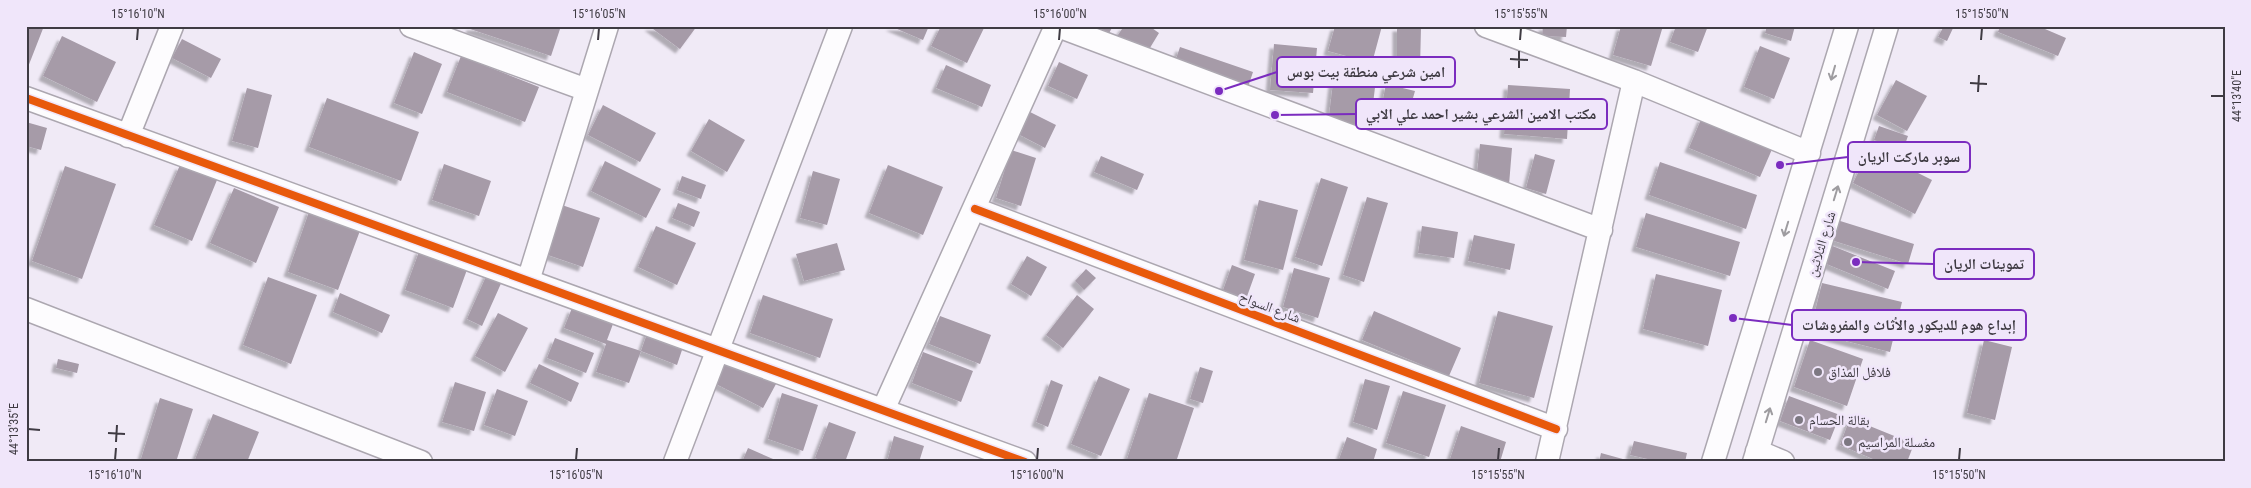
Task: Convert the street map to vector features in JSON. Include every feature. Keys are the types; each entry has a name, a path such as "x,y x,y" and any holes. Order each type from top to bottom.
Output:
{"street":[{"path":"128,136 172,26"},
{"path":"411,26 586,90"},
{"path":"528,281 607,26"},
{"path":"676,462 717,350 842,26"},
{"path":"883,410 1057,26 1601,230"},
{"path":"1486,26 1634,81 1809,153"},
{"path":"1713,462 1847,26"},
{"name":"شارع الثلاثين","path":"1756,456 1887,26"},
{"path":"1547,462 1634,81"},
{"path":"26,98 1025,462"},
{"name":"شارع السواح","path":"975,209 1556,429"},
{"path":"26,309 414,461"},
{"path":"1756,456 1783,462"}],"building":[{"path":"26,26 44,26 28,67 26,66"},
{"path":"471,26 561,26 551,56 470,29"},
{"path":"649,26 697,26 680,49"},
{"path":"890,26 929,26 923,40"},
{"path":"941,26 984,28 967,63 931,46"},
{"path":"1093,26 1113,26 1108,35"},
{"path":"1124,26 1149,26 1159,33 1145,56 1116,38"},
{"path":"1335,26 1382,26 1372,63 1328,51"},
{"path":"1543,26 1567,26 1566,37 1542,36"},
{"path":"1621,26 1663,26 1651,66 1613,55"},
{"path":"1676,26 1708,26 1698,52 1670,42"},
{"path":"1767,26 1795,26 1791,41 1765,33"},
{"path":"1944,26 1954,26 1947,41 1938,37"},
{"path":"2000,26 2038,26 2066,38 2058,56 1998,32"},
{"path":"1397,27 1421,27 1420,69 1397,69"},
{"path":"62,36 116,62 97,102 43,76"},
{"path":"182,39 221,59 211,78 172,58"},
{"path":"1274,44 1317,48 1313,93 1270,90"},
{"path":"1760,46 1790,58 1774,99 1744,87"},
{"path":"1180,47 1253,72 1244,99 1171,74"},
{"path":"414,52 442,64 422,114 394,103"},
{"path":"461,56 539,87 525,122 447,92"},
{"path":"1059,62 1088,75 1077,99 1048,86"},
{"path":"946,65 991,85 982,107 936,88"},
{"path":"1334,74 1376,79 1370,129 1328,124"},
{"path":"1896,80 1927,96 1907,131 1877,115"},
{"path":"1386,84 1415,91 1411,105 1383,99"},
{"path":"1508,85 1570,89 1567,139 1504,134"},
{"path":"247,88 272,95 258,148 232,141"},
{"path":"327,98 419,132 401,181 309,147"},
{"path":"603,105 656,133 640,162 588,135"},
{"path":"1030,112 1056,125 1045,148 1018,134"},
{"path":"1702,117 1773,147 1760,177 1689,148"},
{"path":"709,119 745,140 727,172 691,151"},
{"path":"26,122 47,128 41,150 26,146"},
{"path":"1879,126 1908,136 1903,150 1874,140"},
{"path":"1480,144 1512,148 1509,185 1476,182"},
{"path":"1870,149 1932,180 1915,214 1853,183"},
{"path":"1011,150 1036,158 1021,206 996,198"},
{"path":"1535,154 1555,160 1546,194 1526,188"},
{"path":"1101,156 1144,174 1137,190 1094,172"},
{"path":"605,161 661,189 646,218 591,191"},
{"path":"1660,162 1757,195 1746,229 1649,195"},
{"path":"444,164 491,181 479,216 432,200"},
{"path":"180,165 217,180 192,241 154,225"},
{"path":"888,165 943,187 923,235 869,213"},
{"path":"65,166 116,184 82,279 32,261"},
{"path":"813,171 840,179 827,225 800,218"},
{"path":"682,176 706,185 701,199 677,190"},
{"path":"1321,178 1348,187 1322,266 1295,257"},
{"path":"234,188 279,207 256,263 210,243"},
{"path":"1367,197 1388,203 1364,282 1343,275"},
{"path":"1259,200 1298,210 1283,270 1244,260"},
{"path":"678,203 700,212 694,227 672,218"},
{"path":"559,204 600,218 583,267 542,253"},
{"path":"310,209 361,228 338,290 288,272"},
{"path":"1646,213 1740,242 1730,276 1636,247"},
{"path":"1837,220 1914,244 1908,264 1831,240"},
{"path":"656,226 696,243 677,285 638,267"},
{"path":"1422,226 1458,232 1454,258 1418,253"},
{"path":"1474,235 1515,244 1510,270 1468,261"},
{"path":"837,243 845,270 804,281 796,254"},
{"path":"1830,245 1895,271 1888,289 1824,263"},
{"path":"420,249 468,267 453,308 405,290"},
{"path":"1027,256 1047,267 1031,296 1011,284"},
{"path":"1232,265 1255,274 1245,302 1222,293"},
{"path":"1294,268 1330,278 1318,318 1283,307"},
{"path":"1086,269 1096,278 1084,290 1075,281"},
{"path":"488,272 503,279 482,326 467,319"},
{"path":"1656,274 1722,290 1708,346 1643,329"},
{"path":"268,277 317,295 291,364 243,345"},
{"path":"1822,283 1902,302 1890,352 1810,332"},
{"path":"340,293 390,315 382,333 333,312"},
{"path":"763,295 833,319 820,358 750,333"},
{"path":"1077,295 1094,309 1063,348 1046,335"},
{"path":"572,308 613,324 607,340 641,351 629,383 596,372 606,344 564,328"},
{"path":"1374,311 1461,348 1449,376 1362,340"},
{"path":"1498,311 1553,326 1534,398 1479,383"},
{"path":"498,313 528,328 505,372 475,356"},
{"path":"940,316 991,335 980,364 929,344"},
{"path":"649,328 685,341 677,365 641,351"},
{"path":"555,338 594,353 586,373 547,358"},
{"path":"1810,340 1863,359 1847,406 1794,387"},
{"path":"1984,340 2012,347 1995,420 1967,413"},
{"path":"923,352 973,371 961,402 912,383"},
{"path":"724,357 776,384 763,408 712,382"},
{"path":"58,359 79,364 77,373 56,368"},
{"path":"539,364 579,383 571,402 530,383"},
{"path":"1200,367 1213,371 1203,403 1190,399"},
{"path":"1099,376 1130,389 1101,456 1071,444"},
{"path":"1365,379 1390,386 1377,430 1353,422"},
{"path":"1051,380 1063,385 1048,427 1036,422"},
{"path":"455,382 486,392 474,431 442,422"},
{"path":"497,389 528,401 515,436 484,425"},
{"path":"1403,391 1446,405 1429,457 1386,443"},
{"path":"782,393 818,405 803,451 768,439"},
{"path":"1149,393 1194,408 1176,462 1126,462"},
{"path":"1789,396 1840,415 1830,440 1780,421"},
{"path":"160,398 193,409 176,462 140,462"},
{"path":"213,414 259,432 247,462 194,462"},
{"path":"1850,418 1914,444 1907,462 1880,462 1840,445"},
{"path":"829,422 856,432 845,462 825,462 815,458"},
{"path":"1461,426 1506,442 1500,462 1449,462"},
{"path":"894,436 924,446 919,462 887,462"},
{"path":"1347,437 1377,449 1373,462 1338,462"},
{"path":"1634,441 1687,453 1685,462 1661,462 1630,455"},
{"path":"748,448 780,462 742,462"},
{"path":"1601,453 1630,461 1599,462"}],"cycle path":[{"path":"26,98 1025,462"},
{"path":"975,209 1556,429"}],"place":[{"name":"امين شرعي منطقة بيت بوس","path":"1219,91"},
{"name":"مكتب الامين الشرعي بشير احمد علي الابي","path":"1275,115"},
{"name":"سوبر ماركت الريان","path":"1780,165"},
{"name":"تموينات الريان","path":"1856,262"},
{"name":"إبداع هوم للديكور والأثاث والمفروشات","path":"1733,318"},
{"name":"فلافل المذاق","path":"1818,372"},
{"name":"بقالة الحسام","path":"1799,420"},
{"name":"مغسلة المراسيم","path":"1848,442"}]}
